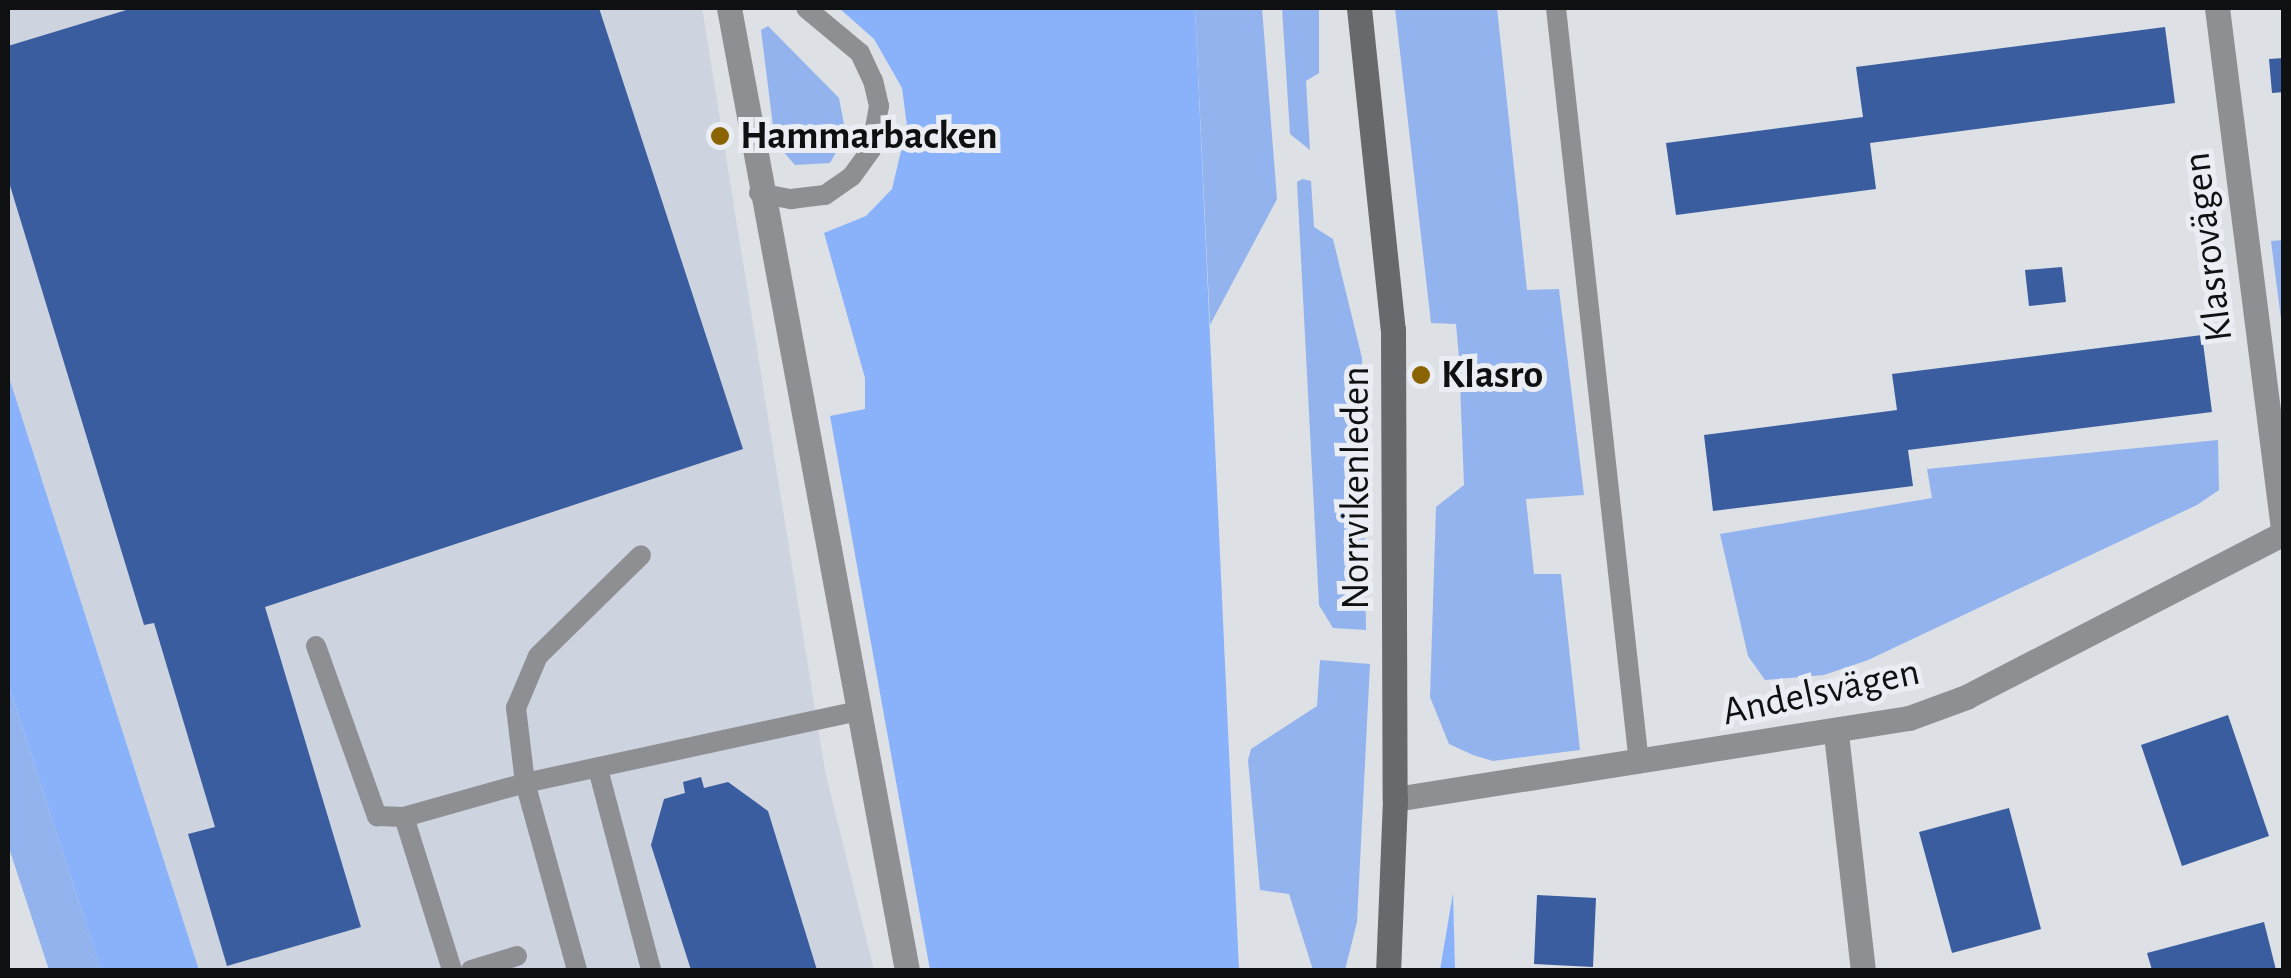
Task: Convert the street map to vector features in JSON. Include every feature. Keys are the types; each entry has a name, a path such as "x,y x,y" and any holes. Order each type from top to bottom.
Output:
{"main road":[{"name":"Norrvikenleden","path":"1359,8 1393,330 1396,799 1388,970"}],"street":[{"path":"729,8 758,193 907,970"},
{"name":"Klasrovägen","path":"2217,8 2283,534"},
{"name":"Andelsvägen","path":"1396,799 1836,734 1909,718 1966,696 2283,534"},
{"path":"1836,734 1863,970"}],"lane":[{"path":"758,193 791,199 825,195 852,176 871,150 879,106 873,81 860,53 806,8"},
{"path":"1556,8 1640,763"},
{"path":"577,970 525,783 516,708 538,656 642,555"},
{"path":"316,646 377,816 404,817 525,783 858,711"},
{"path":"598,769 651,970"},
{"path":"404,817 452,970"},
{"path":"471,970 517,956"}],"shaded area":[{"path":"8,8 702,8 825,771 874,970 199,970 8,374"},
{"path":"839,8 1195,8 1239,970 930,970 830,416 865,409 865,378 824,233 866,216 892,189 907,126 902,88 874,39"},
{"path":"1195,8 1262,8 1277,199 1210,325"},
{"path":"1282,8 1319,8 1319,73 1306,81 1310,150 1290,134"},
{"path":"1395,8 1497,8 1527,290 1559,289 1584,495 1526,499 1534,574 1561,574 1580,750 1493,761 1473,755 1449,744 1430,697 1436,507 1464,485 1459,357 1456,324 1431,323"},
{"path":"768,26 839,98 846,135 830,163 795,165 775,142 761,30"},
{"path":"1311,181 1314,227 1333,239 1362,358 1366,630 1333,628 1319,605 1297,182"},
{"path":"2284,240 2283,335 2271,241"},
{"path":"8,374 199,970 101,970 8,683"},
{"path":"2218,440 2219,490 2197,505 1868,660 1824,675 1765,680 1748,656 1720,534 1932,498 1927,469"},
{"path":"1320,660 1370,664 1357,922 1345,970 1313,970 1289,894 1260,890 1248,760 1251,749 1317,706"},
{"path":"8,683 101,970 49,970 8,845"},
{"path":"1453,893 1455,970 1440,970"}],"building":[{"path":"133,8 599,8 743,449 265,607 361,927 227,966 188,834 215,827 154,623 144,625 8,179 8,46"},
{"path":"2165,27 2175,103 1870,143 1876,189 1676,215 1666,143 1863,117 1856,67"},
{"path":"2284,58 2284,92 2272,93 2269,59"},
{"path":"2062,267 2066,302 2029,306 2025,270"},
{"path":"2202,335 2212,412 1908,450 1913,486 1713,511 1704,435 1897,410 1892,374"},
{"path":"2228,715 2269,836 2182,866 2141,745"},
{"path":"701,777 704,788 728,782 768,811 817,970 691,970 651,845 664,799 685,793 683,782"},
{"path":"2009,808 2041,929 1952,953 1919,832"},
{"path":"1537,895 1596,898 1593,967 1534,964"},
{"path":"2264,922 2276,970 2152,970 2147,953"}],"place":[{"name":"Hammarbacken","path":"720,136"},
{"name":"Klasro","path":"1421,375"}]}
